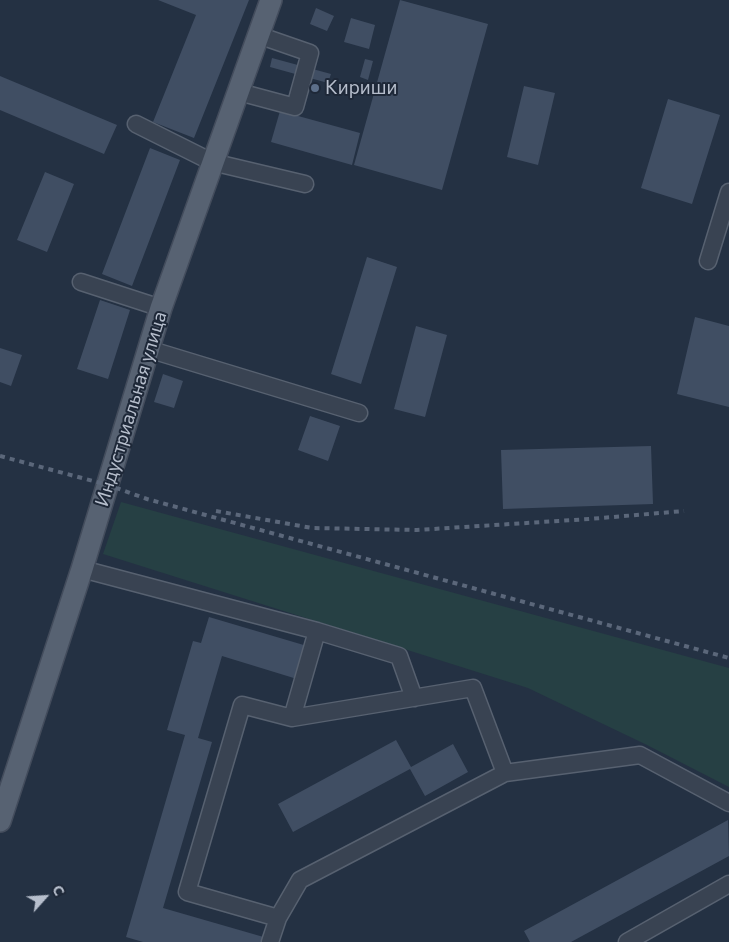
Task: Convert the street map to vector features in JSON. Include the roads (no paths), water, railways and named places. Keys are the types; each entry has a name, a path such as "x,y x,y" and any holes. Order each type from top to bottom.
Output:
{"main road":[{"name":"Индустриальная улица","path":"1,816 82,569 161,308 271,0"}],"lane":[{"path":"239,92 295,107 310,53 258,35"},
{"path":"136,124 212,162 305,184"},
{"path":"708,261 729,192"},
{"path":"81,282 161,308"},
{"path":"148,349 359,413"},
{"path":"82,569 317,631 399,656 414,698"},
{"path":"292,718 317,631"},
{"path":"278,918 187,892 242,705 292,718 472,688 505,773"},
{"path":"274,941 278,918 300,880 505,773 640,755 729,803"},
{"path":"627,942 729,884"}],"railway":[{"path":"0,456 108,485 147,499 729,658"},
{"path":"216,511 312,528 417,530 684,511"}],"place":[{"name":"Кириши","path":"315,88"}]}
